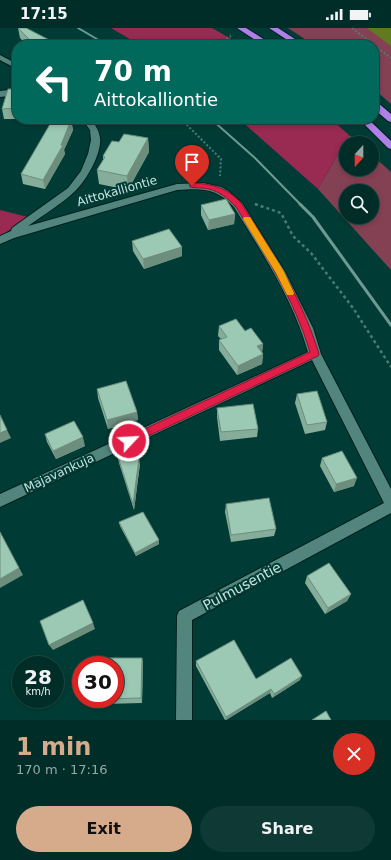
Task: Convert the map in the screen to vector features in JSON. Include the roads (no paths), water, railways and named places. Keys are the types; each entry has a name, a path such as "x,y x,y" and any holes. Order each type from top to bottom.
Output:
{"highway":[{"path":"241,28 261,40"},
{"path":"273,28 292,40"},
{"path":"379,108 391,119"},
{"path":"368,124 391,146"}],"street":[{"path":"0,57 12,64"},
{"path":"0,94 12,93"},
{"path":"5,238 71,190 85,172 93,154 96,140 94,130 90,124"},
{"name":"Aittokalliontie","path":"5,238 177,187 204,186 216,189 230,195 235,201 280,272 307,328 315,354"},
{"path":"315,354 391,503"},
{"name":"Majavankuja","path":"0,501 315,354"},
{"name":"Pulmusentie","path":"184,720 184,616 391,506"}],"railway":[{"path":"78,28 98,40"},
{"path":"217,124 255,158 301,205"},
{"path":"301,205 313,217 391,325"}]}
